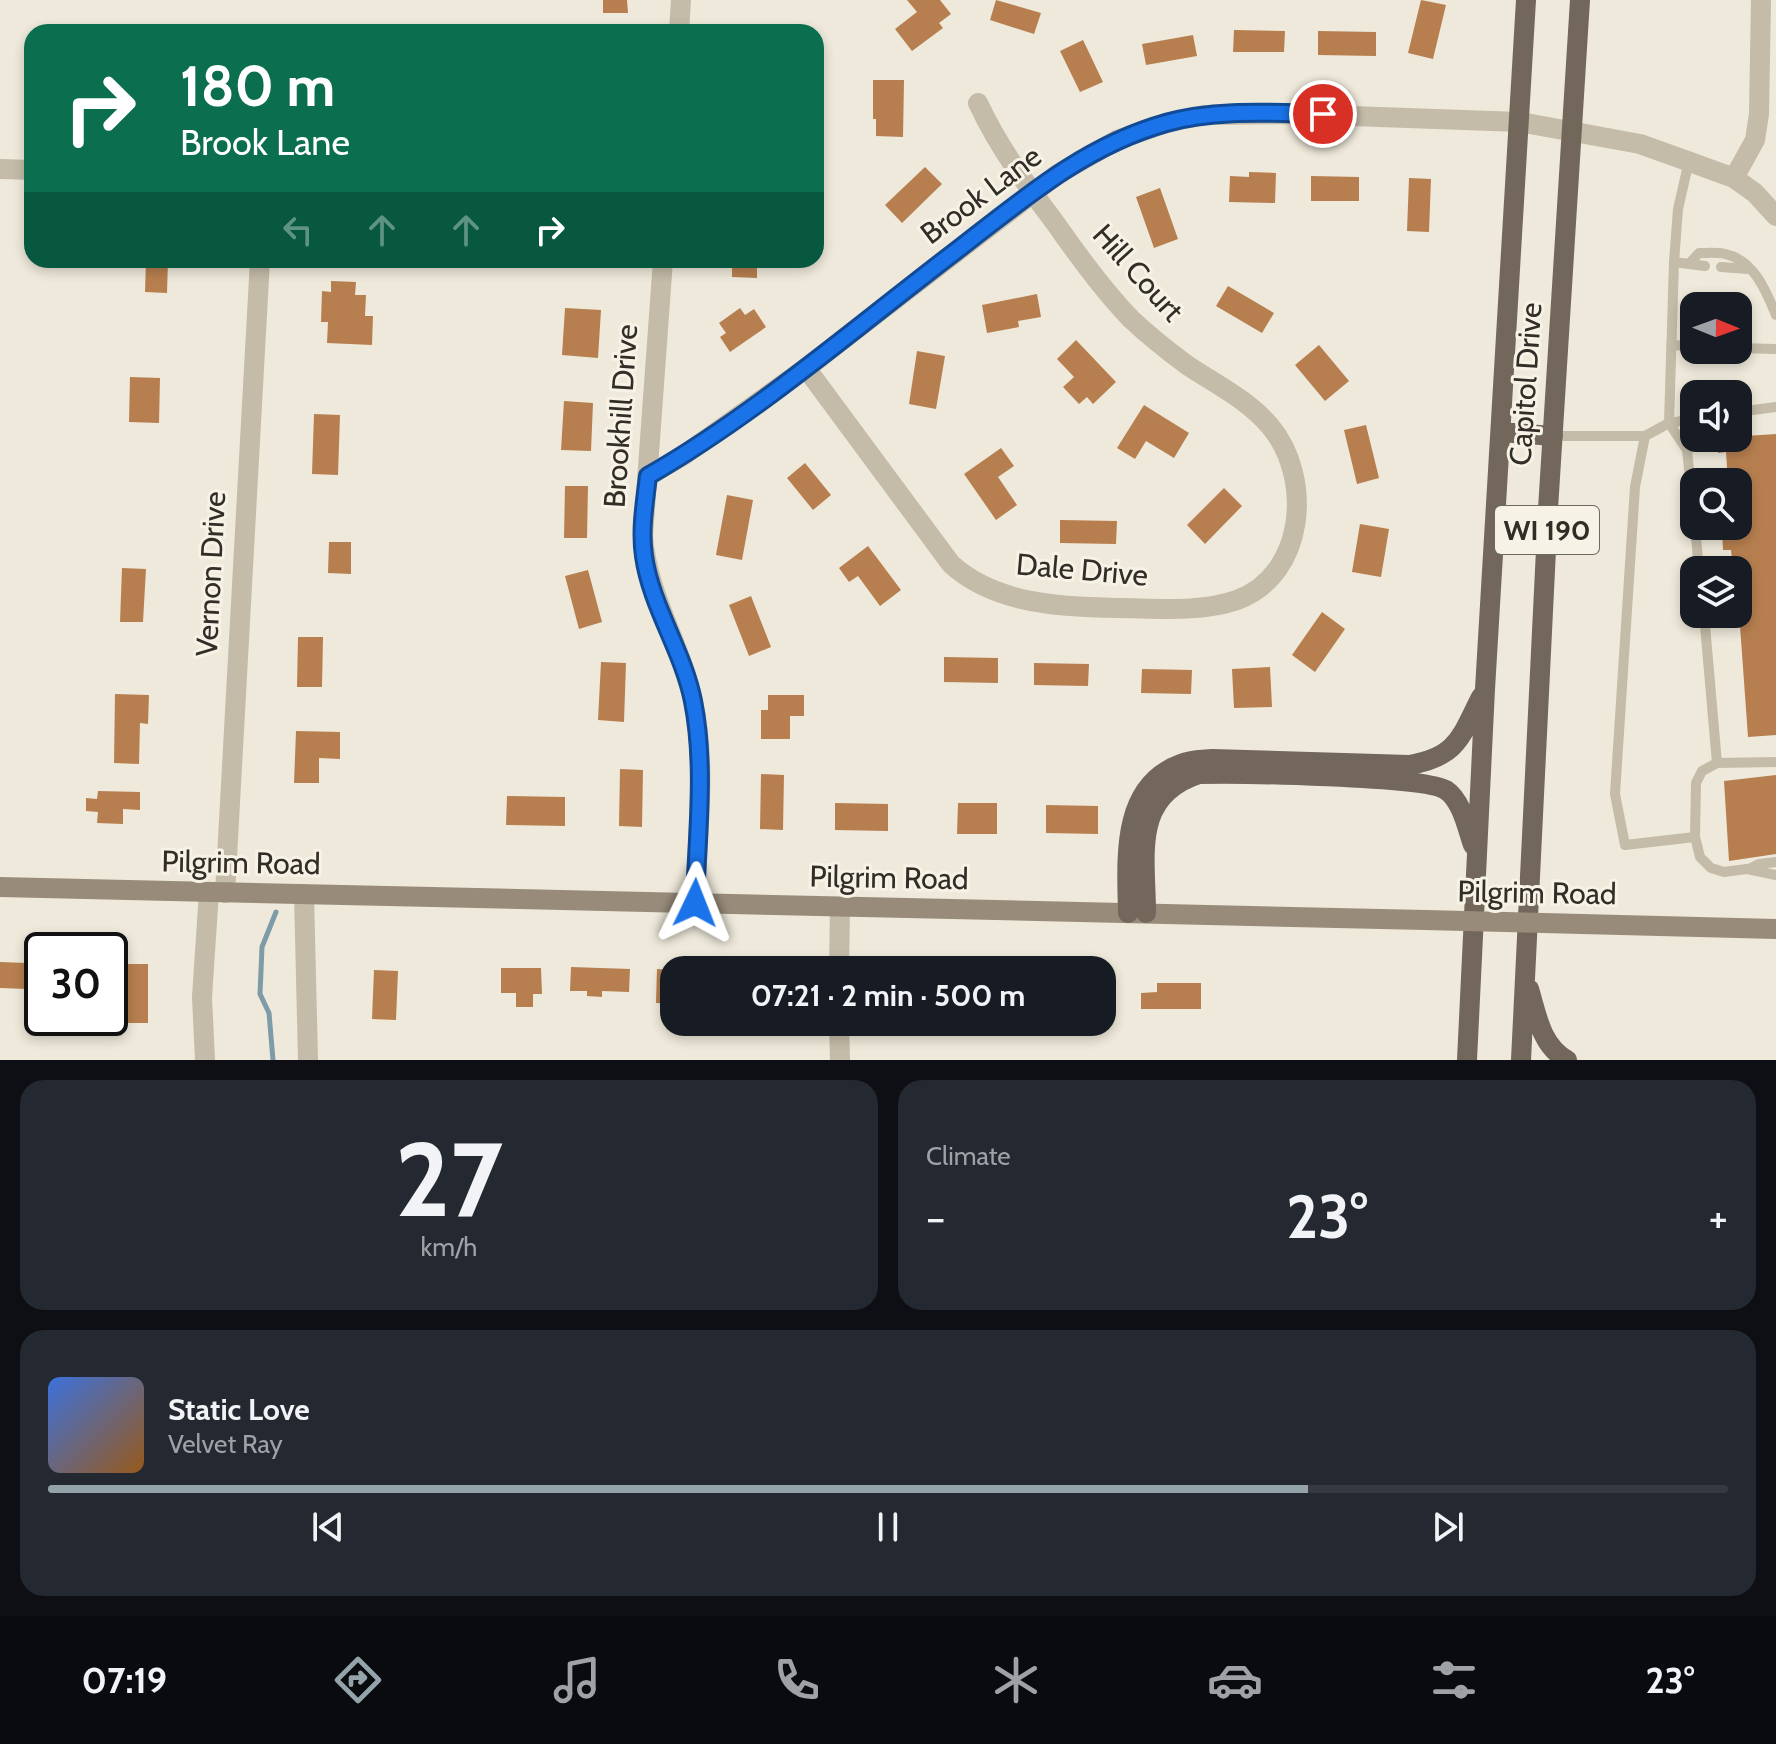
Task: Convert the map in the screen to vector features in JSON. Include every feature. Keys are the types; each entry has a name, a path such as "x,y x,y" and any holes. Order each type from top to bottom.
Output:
{"main road":[{"name":"Capitol Drive","path":"1467,1060 1485,689 1526,0"},
{"name":"Capitol Drive","path":"1521,1060 1553,436 1580,0"},
{"path":"1501,432 1553,436"},
{"path":"1137,913 1127,862 1134,814 1147,787 1167,770 1184,762 1212,759 1409,765 1428,762 1447,753 1459,739 1485,689"},
{"path":"1137,913 1151,812 1171,787 1199,774 1395,780 1434,785 1454,798 1477,854"},
{"name":"Pilgrim Road","path":"0,887 1776,929"},
{"path":"1524,973 1545,1039 1556,1054 1567,1060"}],"street":[{"path":"680,24 681,0"},
{"path":"1734,178 1750,153 1757,127 1761,0"},
{"name":"Hill Court","path":"978,103 1000,149 1094,276 1132,319 1187,364 1248,405 1271,427 1286,452"},
{"name":"Brook Lane","path":"648,476 684,455 806,368 1032,193 1089,154 1117,140 1169,122 1204,115 1295,114 1520,122 1640,144 1689,161 1734,178 1755,193 1776,216"},
{"path":"0,169 24,170"},
{"name":"Vernon Drive","path":"205,1060 202,997 217,892 259,268"},
{"name":"Brookhill Drive","path":"662,268 643,524 644,557 693,697 698,729 695,903"},
{"name":"Dale Drive","path":"806,368 951,564 973,581 995,592 1047,604 1108,608 1200,607 1234,601 1259,588 1281,564 1297,518 1294,474 1286,452"},
{"path":"304,894 308,1060"},
{"path":"839,956 840,907"},
{"path":"839,1036 840,1060"}],"lane":[{"path":"1689,161 1678,209 1669,423 1687,450 1689,468"},
{"path":"1689,264 1699,253 1726,254 1750,269 1763,283 1776,315"},
{"path":"1674,262 1705,266"},
{"path":"1721,267 1750,269"},
{"path":"1671,345 1680,345"},
{"path":"1752,348 1776,349"},
{"path":"1752,410 1776,407"},
{"path":"1553,436 1645,436 1669,423 1680,421"},
{"path":"1645,436 1635,487 1615,794 1625,845 1695,837"},
{"path":"1705,628 1717,763"},
{"path":"1776,762 1717,763 1702,771 1696,783 1695,837 1700,857 1711,868 1724,872 1776,862"},
{"path":"1747,869 1776,875"}],"building":[{"path":"603,0 627,0 628,13 603,13"},
{"path":"907,0 940,0 951,14 939,23 943,28 912,51 895,29 917,12"},
{"path":"996,0 1041,13 1034,34 990,20"},
{"path":"1421,0 1446,5 1433,59 1408,53"},
{"path":"1234,30 1285,31 1284,52 1233,52"},
{"path":"1318,31 1376,32 1376,56 1318,55"},
{"path":"1193,35 1197,56 1146,65 1142,44"},
{"path":"1083,40 1103,82 1080,92 1060,51"},
{"path":"873,80 904,80 903,137 876,136"},
{"path":"925,167 942,184 902,223 885,205"},
{"path":"1249,172 1276,173 1275,203 1229,202 1230,176 1249,177"},
{"path":"1311,176 1359,177 1359,201 1311,201"},
{"path":"1409,178 1431,179 1429,232 1407,231"},
{"path":"1160,188 1178,239 1154,248 1136,197"},
{"path":"146,268 168,268 167,293 145,292"},
{"path":"732,268 757,268 757,278 732,277"},
{"path":"331,281 356,282 355,295 366,295 365,316 373,316 372,345 327,343 328,322 321,322 322,291 331,292"},
{"path":"1228,286 1274,313 1262,333 1216,306"},
{"path":"1037,294 1041,317 1018,321 1019,327 987,333 982,305"},
{"path":"565,308 601,310 598,358 562,355"},
{"path":"740,308 745,315 754,309 766,327 730,352 720,337 726,333 719,323"},
{"path":"1076,340 1116,382 1093,404 1087,397 1079,404 1063,387 1074,377 1057,359"},
{"path":"1319,345 1349,381 1325,401 1295,365"},
{"path":"917,351 945,356 936,409 909,404"},
{"path":"130,377 160,378 159,423 129,422"},
{"path":"564,401 593,403 591,451 561,450"},
{"path":"1144,405 1189,433 1174,458 1146,441 1135,459 1117,448"},
{"path":"314,414 340,415 338,475 312,474"},
{"path":"1366,425 1379,478 1357,484 1344,430"},
{"path":"1776,434 1776,735 1748,737 1740,628 1752,628 1752,556 1732,556 1731,550 1723,550 1722,540 1752,540 1752,468 1727,468 1726,452 1752,452 1752,436"},
{"path":"1001,448 1014,466 998,477 1017,505 996,520 964,474"},
{"path":"805,463 831,495 813,510 787,478"},
{"path":"565,486 588,486 587,538 564,538"},
{"path":"1224,488 1242,506 1205,544 1187,525"},
{"path":"727,495 753,500 742,560 716,555"},
{"path":"1060,520 1117,521 1116,544 1060,543"},
{"path":"1360,524 1389,529 1381,577 1352,572"},
{"path":"329,542 351,542 351,574 328,573"},
{"path":"868,546 901,590 880,606 858,576 849,582 839,568"},
{"path":"122,568 146,569 143,622 120,622"},
{"path":"588,570 602,622 579,629 565,576"},
{"path":"751,596 771,647 749,656 729,605"},
{"path":"1322,612 1345,629 1315,672 1292,655"},
{"path":"298,637 323,637 322,687 297,687"},
{"path":"944,657 998,658 998,683 944,682"},
{"path":"601,662 626,663 624,722 598,720"},
{"path":"1034,663 1089,664 1088,686 1034,685"},
{"path":"1270,667 1272,707 1234,708 1232,669"},
{"path":"1142,669 1192,670 1191,694 1141,693"},
{"path":"115,694 149,695 148,724 140,723 139,764 114,763"},
{"path":"768,695 804,695 804,716 790,716 790,739 761,739 761,710 768,710"},
{"path":"296,731 340,732 340,759 319,758 319,783 294,783"},
{"path":"620,769 643,770 642,827 619,826"},
{"path":"761,774 784,775 783,830 760,829"},
{"path":"1776,775 1776,854 1729,861 1724,781"},
{"path":"98,791 140,792 140,810 123,809 123,824 97,823 98,812 86,811 86,798 97,799"},
{"path":"507,796 565,797 565,826 506,825"},
{"path":"835,803 888,804 888,831 835,830"},
{"path":"958,803 997,803 997,834 957,834"},
{"path":"1046,805 1098,806 1098,834 1046,833"},
{"path":"0,962 24,963 24,989 0,988"},
{"path":"128,964 148,964 148,1023 128,1023"},
{"path":"571,967 630,969 629,992 602,991 602,997 587,996 587,991 570,991"},
{"path":"501,968 541,968 542,994 533,994 533,1007 516,1007 516,993 501,993"},
{"path":"657,969 660,969 660,1003 656,1003"},
{"path":"374,970 398,971 396,1020 372,1019"},
{"path":"1157,983 1201,983 1201,1009 1141,1009 1141,993 1157,992"}],"waterway":[{"path":"273,1060 269,1013 260,994 262,947 276,912"}],"route":[{"path":"695,903 698,729 693,697 644,557 648,476 684,455 806,368 1032,193 1089,154 1143,130 1204,115 1323,114"}]}
